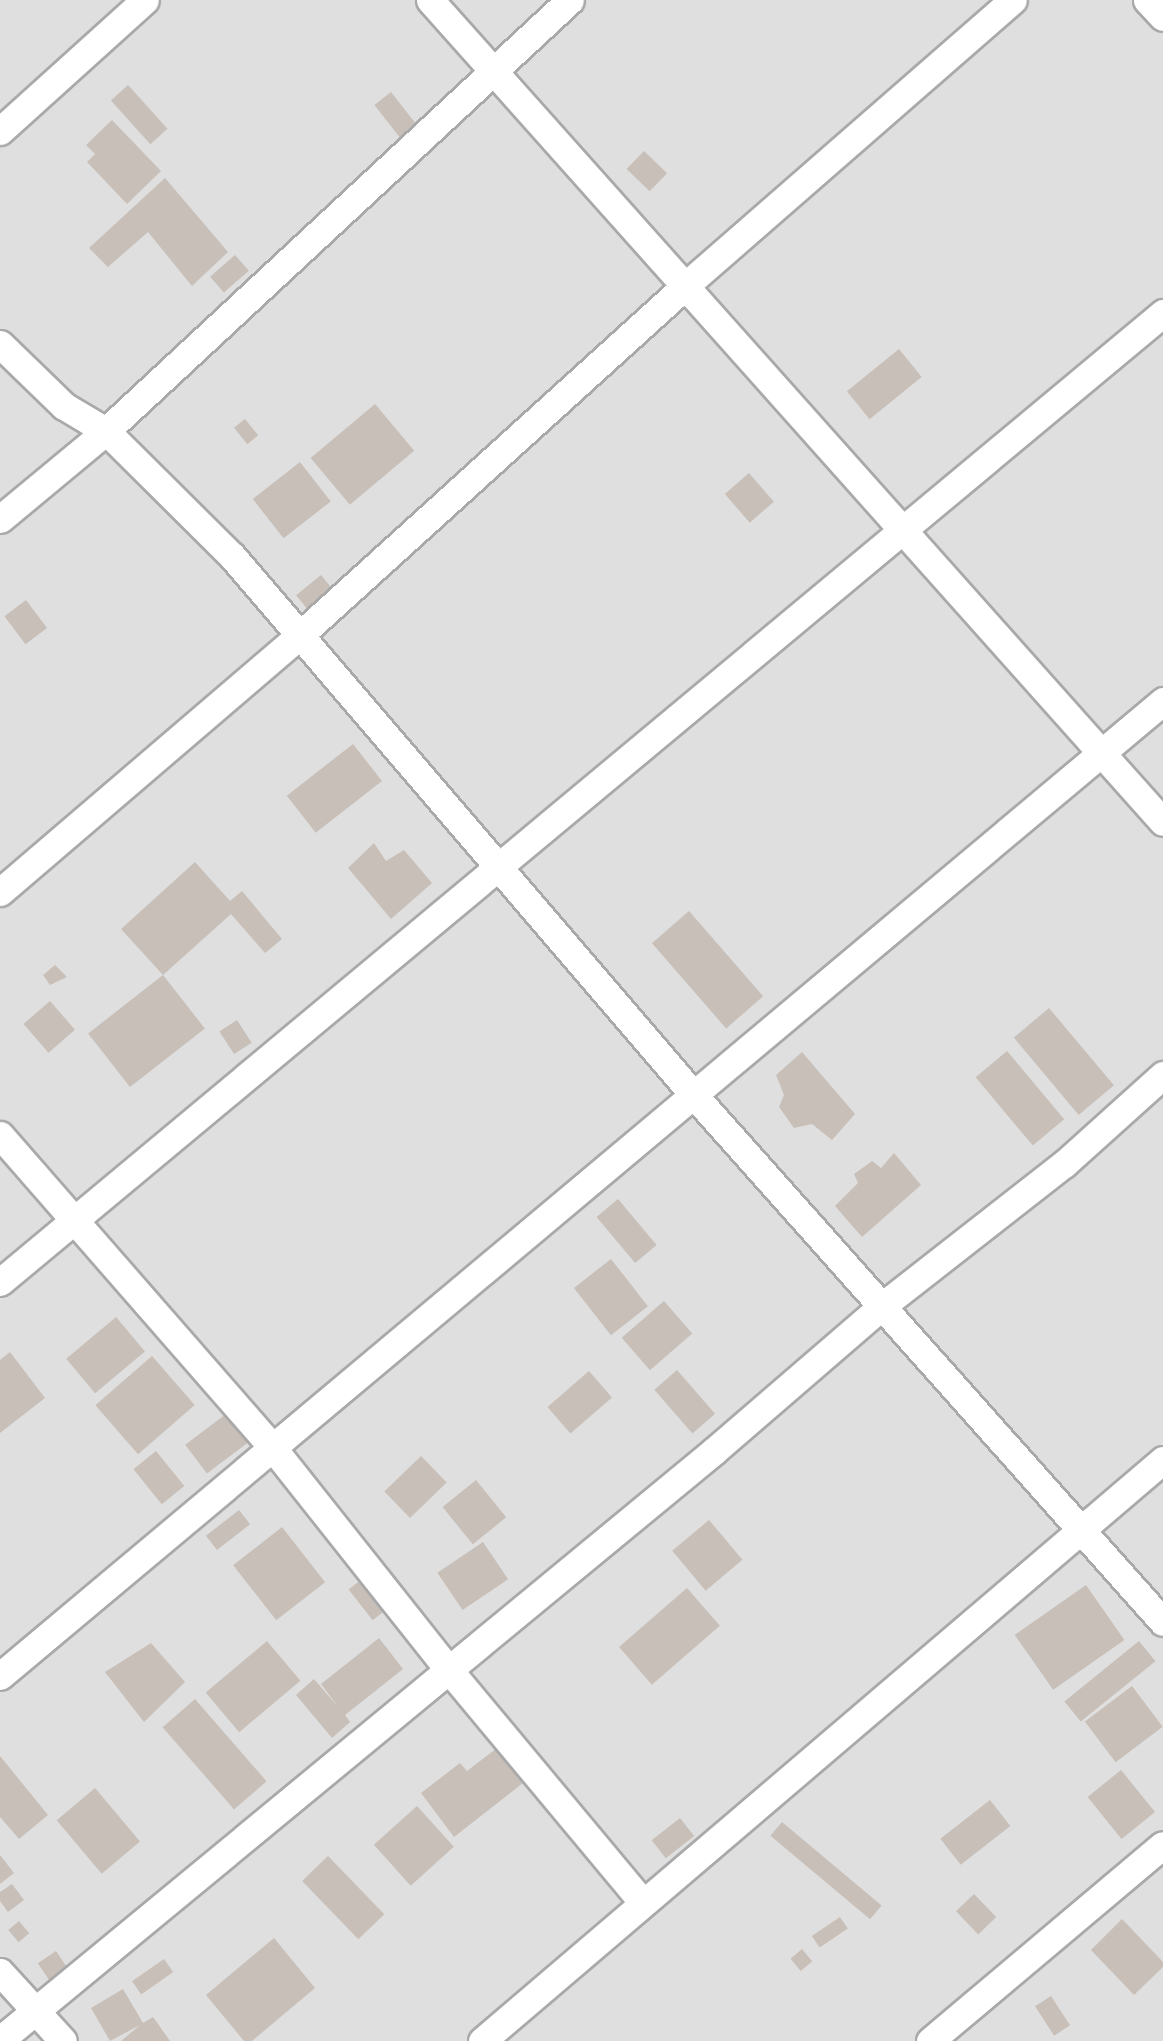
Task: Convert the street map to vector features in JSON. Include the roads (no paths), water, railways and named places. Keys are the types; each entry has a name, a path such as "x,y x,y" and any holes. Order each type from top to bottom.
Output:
{"street":[{"path":"0,131 145,0"},
{"path":"430,0 1163,822"},
{"path":"0,519 106,431 570,0"},
{"path":"0,892 300,635 685,286 1013,0"},
{"path":"1147,0 1163,17"},
{"path":"0,1282 1163,313"},
{"path":"0,344 64,406 106,431 232,556 496,867 692,1093 1163,1622"},
{"path":"0,1676 692,1093 1163,701"},
{"path":"0,2040 37,2012 449,1670 882,1306 1064,1164 1163,1075"},
{"path":"0,1135 272,1447 449,1670 643,1903"},
{"path":"482,2041 1163,1460"},
{"path":"930,2041 1163,1845"},
{"path":"0,1972 63,2041"}]}
